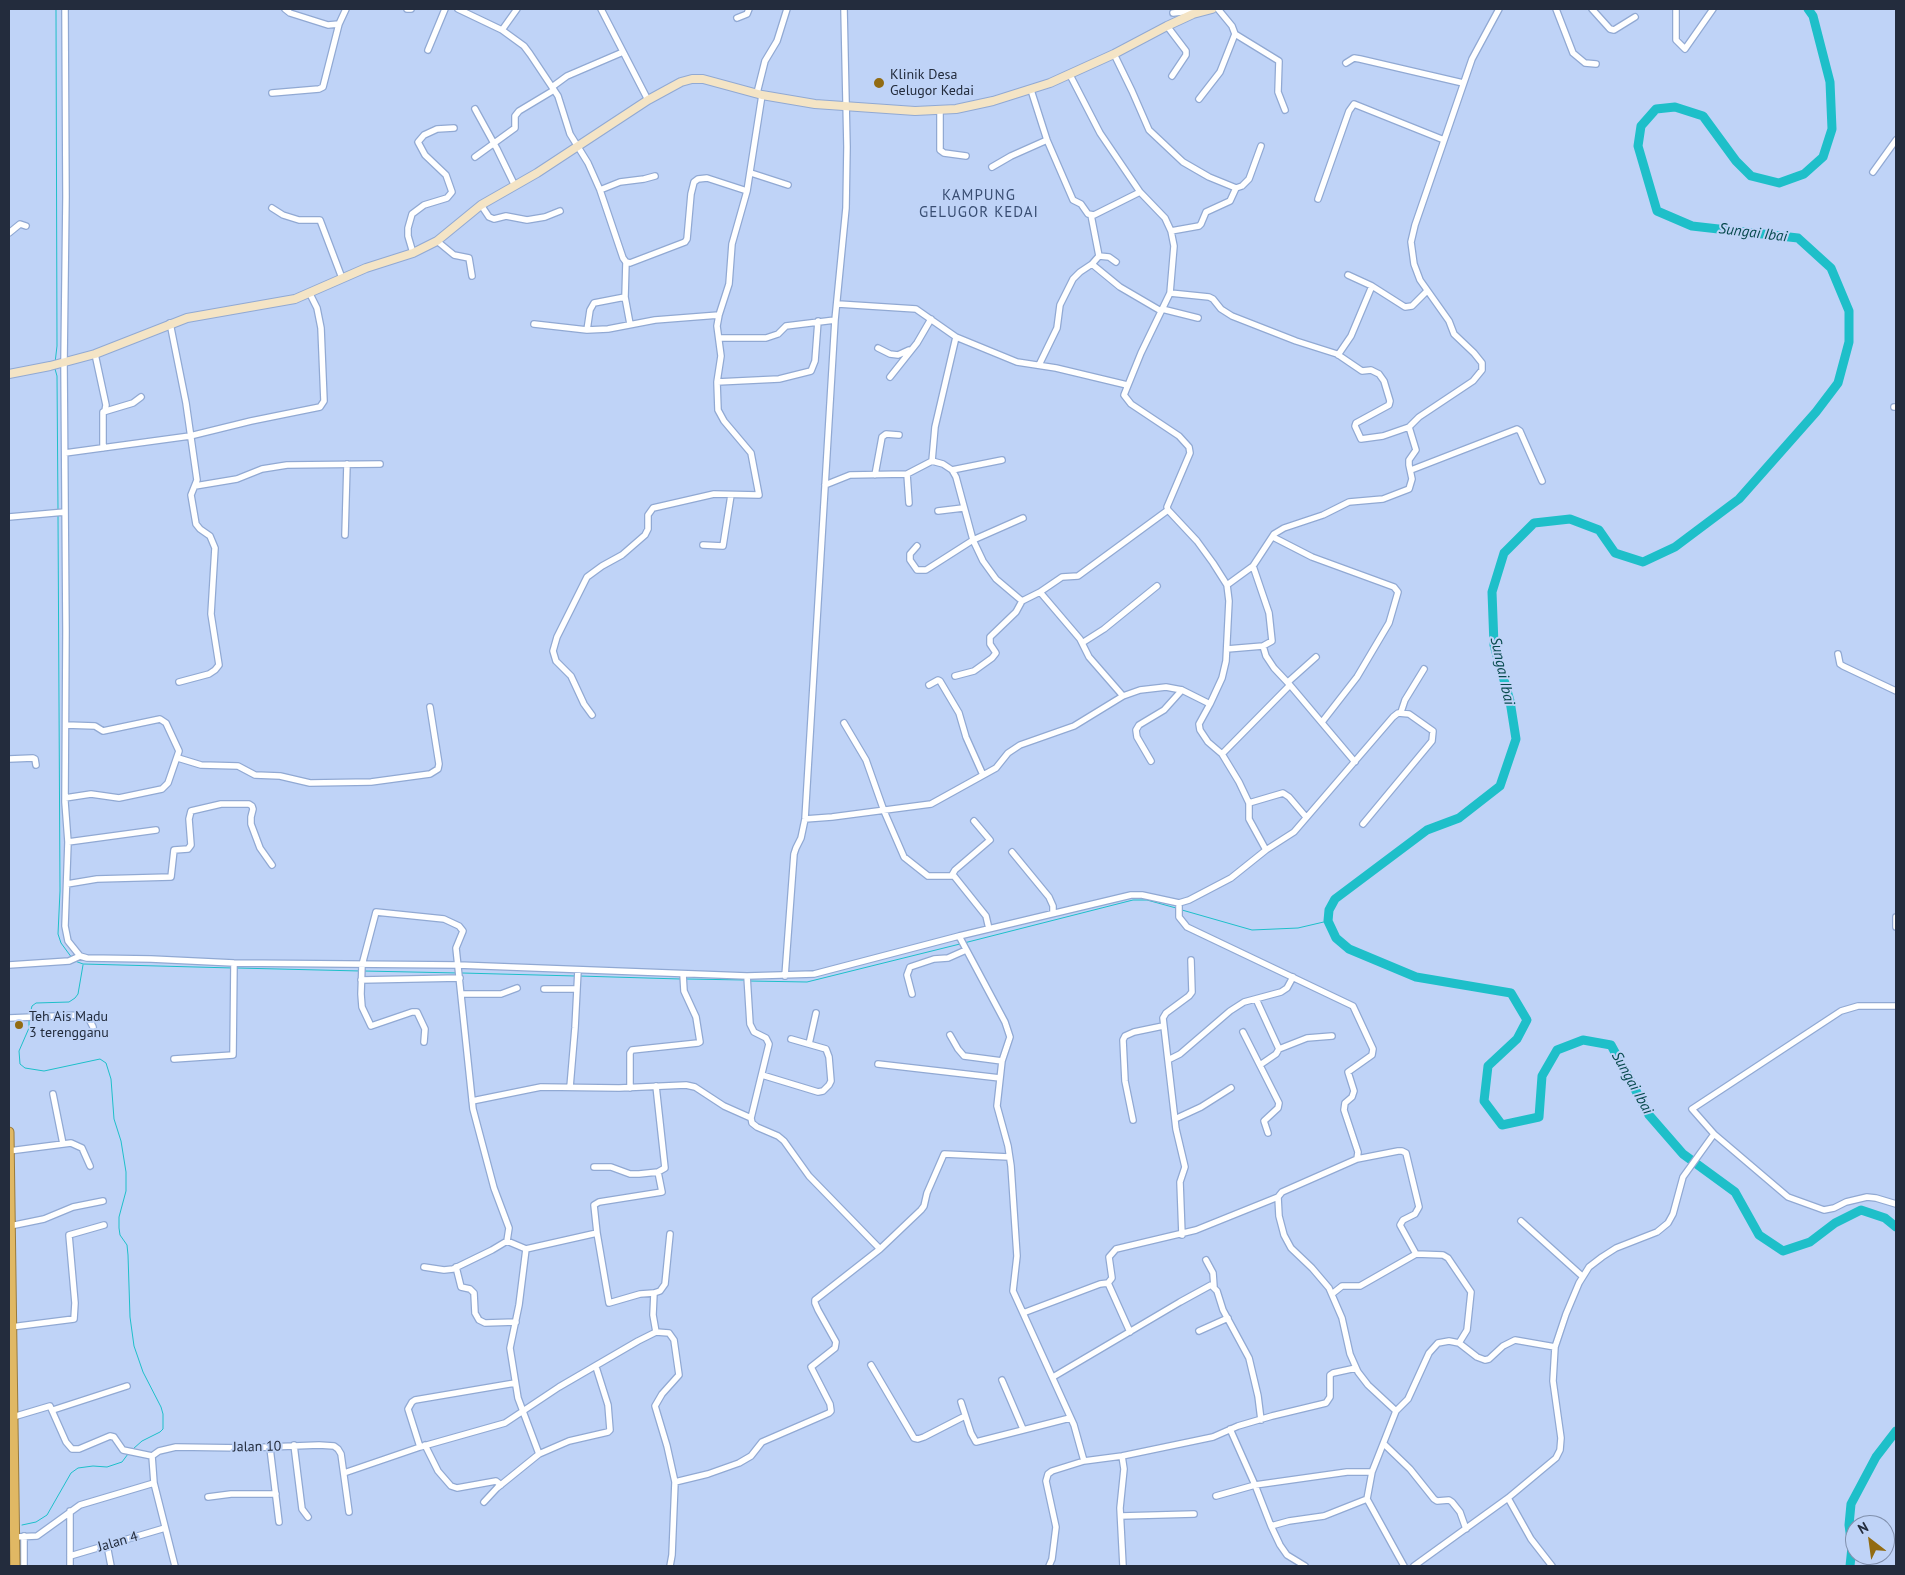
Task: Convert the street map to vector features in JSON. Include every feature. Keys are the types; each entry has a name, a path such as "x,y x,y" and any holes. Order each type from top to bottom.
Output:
{"highway":[{"path":"9,1132 13,1418 19,1537 15,1566"}],"main road":[{"path":"9,374 63,363 95,354 170,323 205,314 279,302 310,294 366,268 413,253 437,241 481,205 577,148 648,100 681,82 703,79 760,94 803,103 831,106 915,111 964,108 1031,90 1070,75 1176,22 1192,11 1212,9"}],"street":[{"path":"65,9 66,197 63,363 65,453 63,512 66,725 65,798 68,842 66,935 79,957"},
{"path":"285,9 290,13 322,24 339,24"},
{"path":"272,93 319,89 323,87 339,24 346,9"},
{"path":"428,50 445,9"},
{"path":"502,30 517,9"},
{"path":"601,9 648,100"},
{"path":"737,18 747,14 748,9"},
{"path":"592,715 584,704 571,676 556,662 552,651 557,636 587,577 622,555 645,535 648,529 648,515 653,508 722,493 731,495 759,494 751,452 724,421 718,410 717,382 721,356 717,326 729,284 732,244 751,173 765,61 777,41 787,9"},
{"path":"785,976 794,854 801,838 805,819 833,320 838,304 847,171 844,106 844,9"},
{"path":"1218,9 1232,26 1235,34 1278,61 1280,65 1278,92 1285,110"},
{"path":"1170,294 1210,297 1221,309 1232,316 1338,355 1362,371 1371,370 1380,374 1390,401 1387,408 1356,423 1355,426 1360,439 1383,436 1409,427 1419,417 1473,381 1482,370 1482,363 1454,334 1449,321 1416,272 1412,236 1472,59 1499,9"},
{"path":"1556,9 1574,53 1585,63 1596,64"},
{"path":"1592,9 1610,29 1614,30 1636,17"},
{"path":"1676,9 1676,40 1685,49 1713,9"},
{"path":"462,10 502,30 524,46 553,88 561,103 570,134 588,163 600,190 624,260 625,297 630,324"},
{"path":"1176,22 1173,11 1192,11"},
{"path":"1167,26 1186,51 1186,55 1172,76"},
{"path":"1199,99 1220,72 1235,34"},
{"path":"475,157 516,128 515,116 519,111 567,76 623,52"},
{"path":"1114,54 1151,133 1155,134 1180,160 1210,177 1236,188 1242,186 1249,179 1261,146"},
{"path":"1346,63 1354,58 1360,59 1463,83"},
{"path":"1070,75 1100,133 1140,192 1165,218 1171,231 1174,246 1170,294 1126,384 1124,395 1126,400 1174,433 1189,447 1190,457 1167,507 1197,541 1227,585 1230,615 1228,649 1222,678 1200,724 1200,730 1208,742 1222,754 1239,782 1248,803 1249,819 1266,850"},
{"path":"1031,90 1047,140 1071,196 1091,215 1099,256"},
{"path":"1318,200 1348,111 1354,104 1444,140"},
{"path":"475,109 495,144 515,186"},
{"path":"940,110 940,150 944,153 966,156"},
{"path":"413,253 408,236 412,214 424,205 447,198 452,192 446,175 425,154 418,142 424,135 437,129 454,128"},
{"path":"992,167 1011,156 1047,140"},
{"path":"1873,172 1896,140"},
{"path":"751,173 788,185"},
{"path":"600,190 620,182 644,180 655,176"},
{"path":"624,260 630,262 685,242 687,239 692,186 698,180 706,178 747,191"},
{"path":"1171,231 1202,224 1206,212 1230,201 1236,188"},
{"path":"1091,215 1140,192"},
{"path":"481,205 489,217 494,219 506,216 527,220 545,217 560,211"},
{"path":"272,208 283,215 298,220 320,220 342,278"},
{"path":"9,233 20,224 26,226"},
{"path":"437,241 454,255 469,258 472,276"},
{"path":"1099,256 1109,257 1116,262"},
{"path":"1038,366 1057,328 1060,305 1073,279 1099,256"},
{"path":"1092,264 1120,287 1162,310 1198,318"},
{"path":"1348,275 1372,286 1408,308 1427,291"},
{"path":"1338,355 1351,336 1372,286"},
{"path":"65,453 190,436 320,407 323,405 321,328 317,308 310,294"},
{"path":"587,330 590,310 594,303 625,297"},
{"path":"838,304 911,308 920,311 956,337 1017,362 1056,368 1126,384"},
{"path":"534,324 587,330 608,329 659,319 719,315"},
{"path":"890,376 917,343 931,319"},
{"path":"720,338 766,338 778,334 786,326 821,320 833,320"},
{"path":"717,382 778,379 811,371 821,320"},
{"path":"170,323 197,480 191,495 196,524 200,530 210,536 215,548 211,614 219,665 209,674 179,682"},
{"path":"932,461 935,427 956,337"},
{"path":"878,348 890,354 898,355 911,349"},
{"path":"95,354 106,405 102,416 103,448"},
{"path":"105,410 133,403 141,396"},
{"path":"1227,585 1253,566 1278,531 1323,515 1349,502 1383,499 1406,491 1412,485 1411,470 1408,465 1409,460 1416,450 1409,427"},
{"path":"1411,470 1517,429 1520,431 1542,480"},
{"path":"875,475 882,437 886,434 899,435"},
{"path":"952,470 1002,460"},
{"path":"825,485 850,475 907,474 932,461 943,464 952,470 956,477 973,540 984,561 996,579 1022,601"},
{"path":"345,536 347,464"},
{"path":"195,486 237,479 252,472 276,466 380,464"},
{"path":"907,474 909,503"},
{"path":"703,545 723,546 731,495"},
{"path":"938,511 963,508"},
{"path":"955,676 974,670 994,655 995,650 990,644 990,637 1016,612 1022,601 1040,592 1062,577 1078,576 1168,510"},
{"path":"9,517 63,512"},
{"path":"917,546 909,557 914,567 921,571 931,568 973,540 1023,518"},
{"path":"1273,537 1312,557 1394,587 1398,592 1389,623 1357,677 1322,722"},
{"path":"1228,649 1263,646 1272,641 1269,613 1253,566"},
{"path":"1082,643 1104,629 1157,586"},
{"path":"1040,592 1082,643 1089,657 1123,696"},
{"path":"1263,646 1270,663 1355,762"},
{"path":"1838,654 1840,664 1843,666 1896,691"},
{"path":"1222,754 1316,656"},
{"path":"9,965 69,961 79,957 151,959 362,972 578,970 683,976 785,976 814,974 1131,895 1142,895 1179,905 1231,878 1266,850 1294,832 1393,717 1400,712 1424,669"},
{"path":"929,685 940,680 959,713 966,737 983,775"},
{"path":"805,819 931,804 996,768 1014,748 1074,726 1123,696 1166,687 1182,690 1210,704"},
{"path":"1151,761 1136,736 1136,730 1139,725 1164,710 1182,690"},
{"path":"178,758 201,765 238,766 255,775 280,776 310,783 371,782 430,774 438,769 439,764 430,707"},
{"path":"1363,824 1434,736 1433,731 1416,718 1400,712"},
{"path":"65,798 91,794 118,798 162,789 168,783 178,758 178,747 166,723 160,719 103,731 95,726 66,725"},
{"path":"844,723 866,760 884,811 907,859 928,876 952,875"},
{"path":"9,759 33,758 36,765"},
{"path":"1248,803 1282,793 1289,797 1306,817"},
{"path":"67,884 97,879 171,877 174,850 188,849 191,845 189,819 191,811 221,804 249,804 252,806 251,824 260,848 272,865"},
{"path":"952,875 955,870 990,840 974,821"},
{"path":"68,842 156,830"},
{"path":"1012,852 1049,897 1053,906 1053,913"},
{"path":"952,875 986,916 989,929"},
{"path":"1179,905 1178,914 1181,921 1187,927 1353,1006 1373,1049 1372,1055 1348,1072 1354,1091 1344,1108 1358,1152 1357,1159"},
{"path":"424,1042 425,1030 417,1012 371,1026 361,1002 362,972 376,912 430,916 444,919 459,926 463,931 456,948 472,1101 494,1188 508,1228 507,1241"},
{"path":"1896,917 1896,927"},
{"path":"960,938 1010,1037 1002,1061 997,1106 1009,1157 1017,1256 1017,1268 1012,1288 1053,1377 1078,1438 1084,1461"},
{"path":"912,994 908,975 910,967 934,959 948,958 965,948"},
{"path":"1182,1235 1180,1182 1186,1167 1175,1119 1163,1018 1166,1013 1192,992 1192,960"},
{"path":"174,1059 233,1055 234,965"},
{"path":"570,1087 578,970"},
{"path":"362,972 459,972"},
{"path":"630,1088 630,1052 632,1050 700,1042 696,1016 682,986 683,976"},
{"path":"747,976 750,1024 754,1032 766,1038 768,1044 751,1118 754,1126 770,1132 784,1141 809,1176 880,1249"},
{"path":"1168,1060 1180,1054 1230,1011 1244,1002 1282,992 1287,988 1293,977"},
{"path":"461,994 501,994 517,988"},
{"path":"544,989 576,989"},
{"path":"1256,999 1279,1049"},
{"path":"1896,1006 1858,1006 1841,1010 1692,1109 1714,1134 1782,1193 1805,1204 1830,1210 1846,1202 1872,1197 1896,1204"},
{"path":"808,1044 816,1013"},
{"path":"9,1018 81,1015 89,1019 93,1027"},
{"path":"1134,1120 1126,1081 1123,1040 1125,1036 1134,1032 1163,1026"},
{"path":"1243,1032 1280,1103 1278,1108 1264,1121 1268,1133"},
{"path":"950,1034 958,1050 964,1056 1002,1061"},
{"path":"1260,1065 1276,1054 1279,1049 1306,1038 1332,1036"},
{"path":"762,1075 818,1092 823,1091 831,1081 829,1054 824,1047 791,1039"},
{"path":"878,1064 1000,1078"},
{"path":"594,1166 611,1168 630,1174 663,1170 666,1166 656,1086"},
{"path":"472,1101 541,1087 630,1088 692,1086 724,1106 751,1118"},
{"path":"1175,1119 1201,1107 1231,1088"},
{"path":"53,1094 63,1144"},
{"path":"1414,1566 1508,1498 1552,1462 1560,1450 1561,1438 1553,1374 1555,1347 1582,1276 1610,1251 1657,1232 1668,1223 1683,1178 1714,1134"},
{"path":"9,1151 70,1143 84,1151 90,1166"},
{"path":"1108,1284 1112,1278 1109,1257 1113,1251 1182,1235 1206,1227 1278,1197 1282,1192 1357,1159 1398,1151 1406,1154 1419,1207 1415,1214 1403,1220 1400,1225 1416,1254"},
{"path":"675,1482 708,1474 739,1463 751,1456 762,1442 831,1410 830,1404 811,1367 835,1348 836,1342 818,1310 815,1300 880,1249 921,1210 944,1154 1009,1157"},
{"path":"658,1172 662,1192 599,1202 594,1205 609,1303 640,1294 660,1291 665,1284 670,1234"},
{"path":"1278,1197 1279,1216 1287,1242 1298,1256 1320,1276 1332,1294 1342,1318 1350,1354 1356,1368 1364,1382 1396,1411"},
{"path":"9,1226 44,1219 73,1207 103,1202"},
{"path":"1521,1221 1582,1276"},
{"path":"11,1327 74,1319 75,1303 69,1235 104,1225"},
{"path":"507,1241 526,1249 598,1233"},
{"path":"424,1267 444,1270 456,1267 507,1241"},
{"path":"526,1249 516,1322 510,1348 515,1384 539,1454"},
{"path":"1332,1294 1342,1286 1360,1286 1416,1254 1443,1255 1455,1266 1470,1288 1472,1295 1467,1330 1459,1343"},
{"path":"1206,1260 1213,1272 1214,1287 1244,1347 1251,1366 1261,1420"},
{"path":"456,1267 461,1286 473,1291 475,1313 479,1320 486,1323 516,1322"},
{"path":"1023,1313 1100,1284 1108,1284"},
{"path":"1108,1284 1130,1332"},
{"path":"1053,1377 1207,1286 1211,1285 1214,1287"},
{"path":"654,1292 653,1315 656,1332"},
{"path":"1199,1331 1228,1318"},
{"path":"344,1473 423,1446 499,1426 510,1421 560,1387 625,1348 656,1332 669,1333 672,1335 680,1372 677,1379 662,1394 654,1406 667,1446 675,1482 670,1566"},
{"path":"1404,1566 1367,1499 1372,1472 1396,1411 1408,1399 1432,1349 1442,1342 1459,1343 1477,1357 1485,1360 1515,1340 1555,1347"},
{"path":"870,1365 914,1438 924,1437 965,1416"},
{"path":"484,1502 501,1485 539,1454 569,1441 610,1430 608,1405 596,1367"},
{"path":"1049,1566 1052,1559 1056,1527 1046,1481 1048,1474 1084,1461 1122,1456 1213,1437 1261,1420 1326,1403 1330,1397 1330,1375 1356,1368"},
{"path":"1002,1380 1023,1429"},
{"path":"501,1485 496,1481 457,1488 451,1486 438,1471 423,1446 408,1409 415,1400 515,1384"},
{"path":"53,1410 127,1386"},
{"path":"961,1402 971,1433 976,1442 1070,1418"},
{"path":"13,1418 44,1406 50,1406 71,1448 79,1449 110,1436 114,1437 120,1449 152,1456 154,1483 175,1566"},
{"path":"1230,1430 1255,1485 1270,1526 1280,1545 1288,1555 1305,1566"},
{"path":"1384,1444 1410,1469 1434,1500 1449,1500 1452,1502 1460,1512 1466,1529"},
{"path":"294,1445 302,1509 308,1517"},
{"name":"Jalan 10","path":"152,1456 159,1451 176,1447 270,1448 294,1445 334,1446 341,1454 349,1512"},
{"path":"270,1448 279,1522"},
{"path":"1122,1456 1124,1469 1121,1516 1123,1566"},
{"path":"1216,1496 1255,1485 1347,1472 1372,1472"},
{"path":"24,1566 19,1537 41,1535 80,1505 154,1483"},
{"path":"208,1497 232,1494 276,1494"},
{"path":"1508,1498 1531,1539 1552,1566"},
{"path":"1270,1526 1324,1516 1367,1499"},
{"path":"70,1511 70,1566"},
{"path":"1121,1516 1194,1514"},
{"name":"Jalan 4","path":"70,1556 165,1528"},
{"path":"107,1545 111,1566"}],"waterway":[{"path":"55,363 57,346 56,9"},
{"name":"Sungai Ibai","path":"1808,9 1813,16 1830,82 1832,129 1823,157 1804,174 1779,183 1751,176 1736,161 1703,116 1675,107 1656,109 1641,126 1638,146 1657,211 1692,226 1798,238 1831,268 1849,311 1849,342 1838,383 1816,412 1739,499 1675,547 1643,562 1615,553 1599,530 1570,519 1534,523 1504,553 1492,592 1494,645 1510,701 1516,739 1500,786 1459,818 1427,830 1335,899 1329,910 1328,921 1336,938 1349,949 1416,977 1511,993 1527,1020 1517,1039 1488,1066 1484,1101 1502,1125 1539,1117 1542,1076 1557,1050 1583,1040 1611,1045 1649,1115 1683,1154 1735,1192 1759,1235 1783,1251 1810,1242 1835,1223 1861,1210 1885,1218 1896,1227"},
{"path":"55,369 57,376 58,510"},
{"path":"58,514 60,891 58,934 61,943 72,958"},
{"path":"964,943 1133,900 1147,900 1176,908"},
{"path":"1182,910 1252,930 1298,928 1328,921"},
{"path":"749,981 807,982 960,944"},
{"path":"75,961 83,964 233,968"},
{"path":"30,1014 32,1006 36,1003 69,1002 75,998 78,994 83,965"},
{"path":"237,968 360,971"},
{"path":"364,971 458,973"},
{"path":"462,973 575,976"},
{"path":"579,976 680,979"},
{"path":"686,979 745,980"},
{"path":"29,1020 29,1028 19,1051 20,1064 25,1068 44,1071 100,1059 106,1063 111,1079 114,1119 121,1141 126,1172 126,1191 119,1217 119,1228 120,1235 127,1245 130,1317 134,1346 143,1372 163,1414 163,1429 142,1441 133,1449"},
{"name":"Sungai Ibai","path":"1850,1566 1852,1547 1849,1525 1851,1504 1876,1457 1896,1431"},
{"path":"22,1525 36,1522 47,1515 71,1473 78,1468 107,1467 122,1462 128,1454"}],"place":[{"name":"Klinik Desa Gelugor Kedai","path":"879,83"},
{"name":"Teh Ais Madu 3 terengganu","path":"19,1025"}],"district":[{"name":"KAMPUNG GELUGOR KEDAI","path":"979,204"}]}
